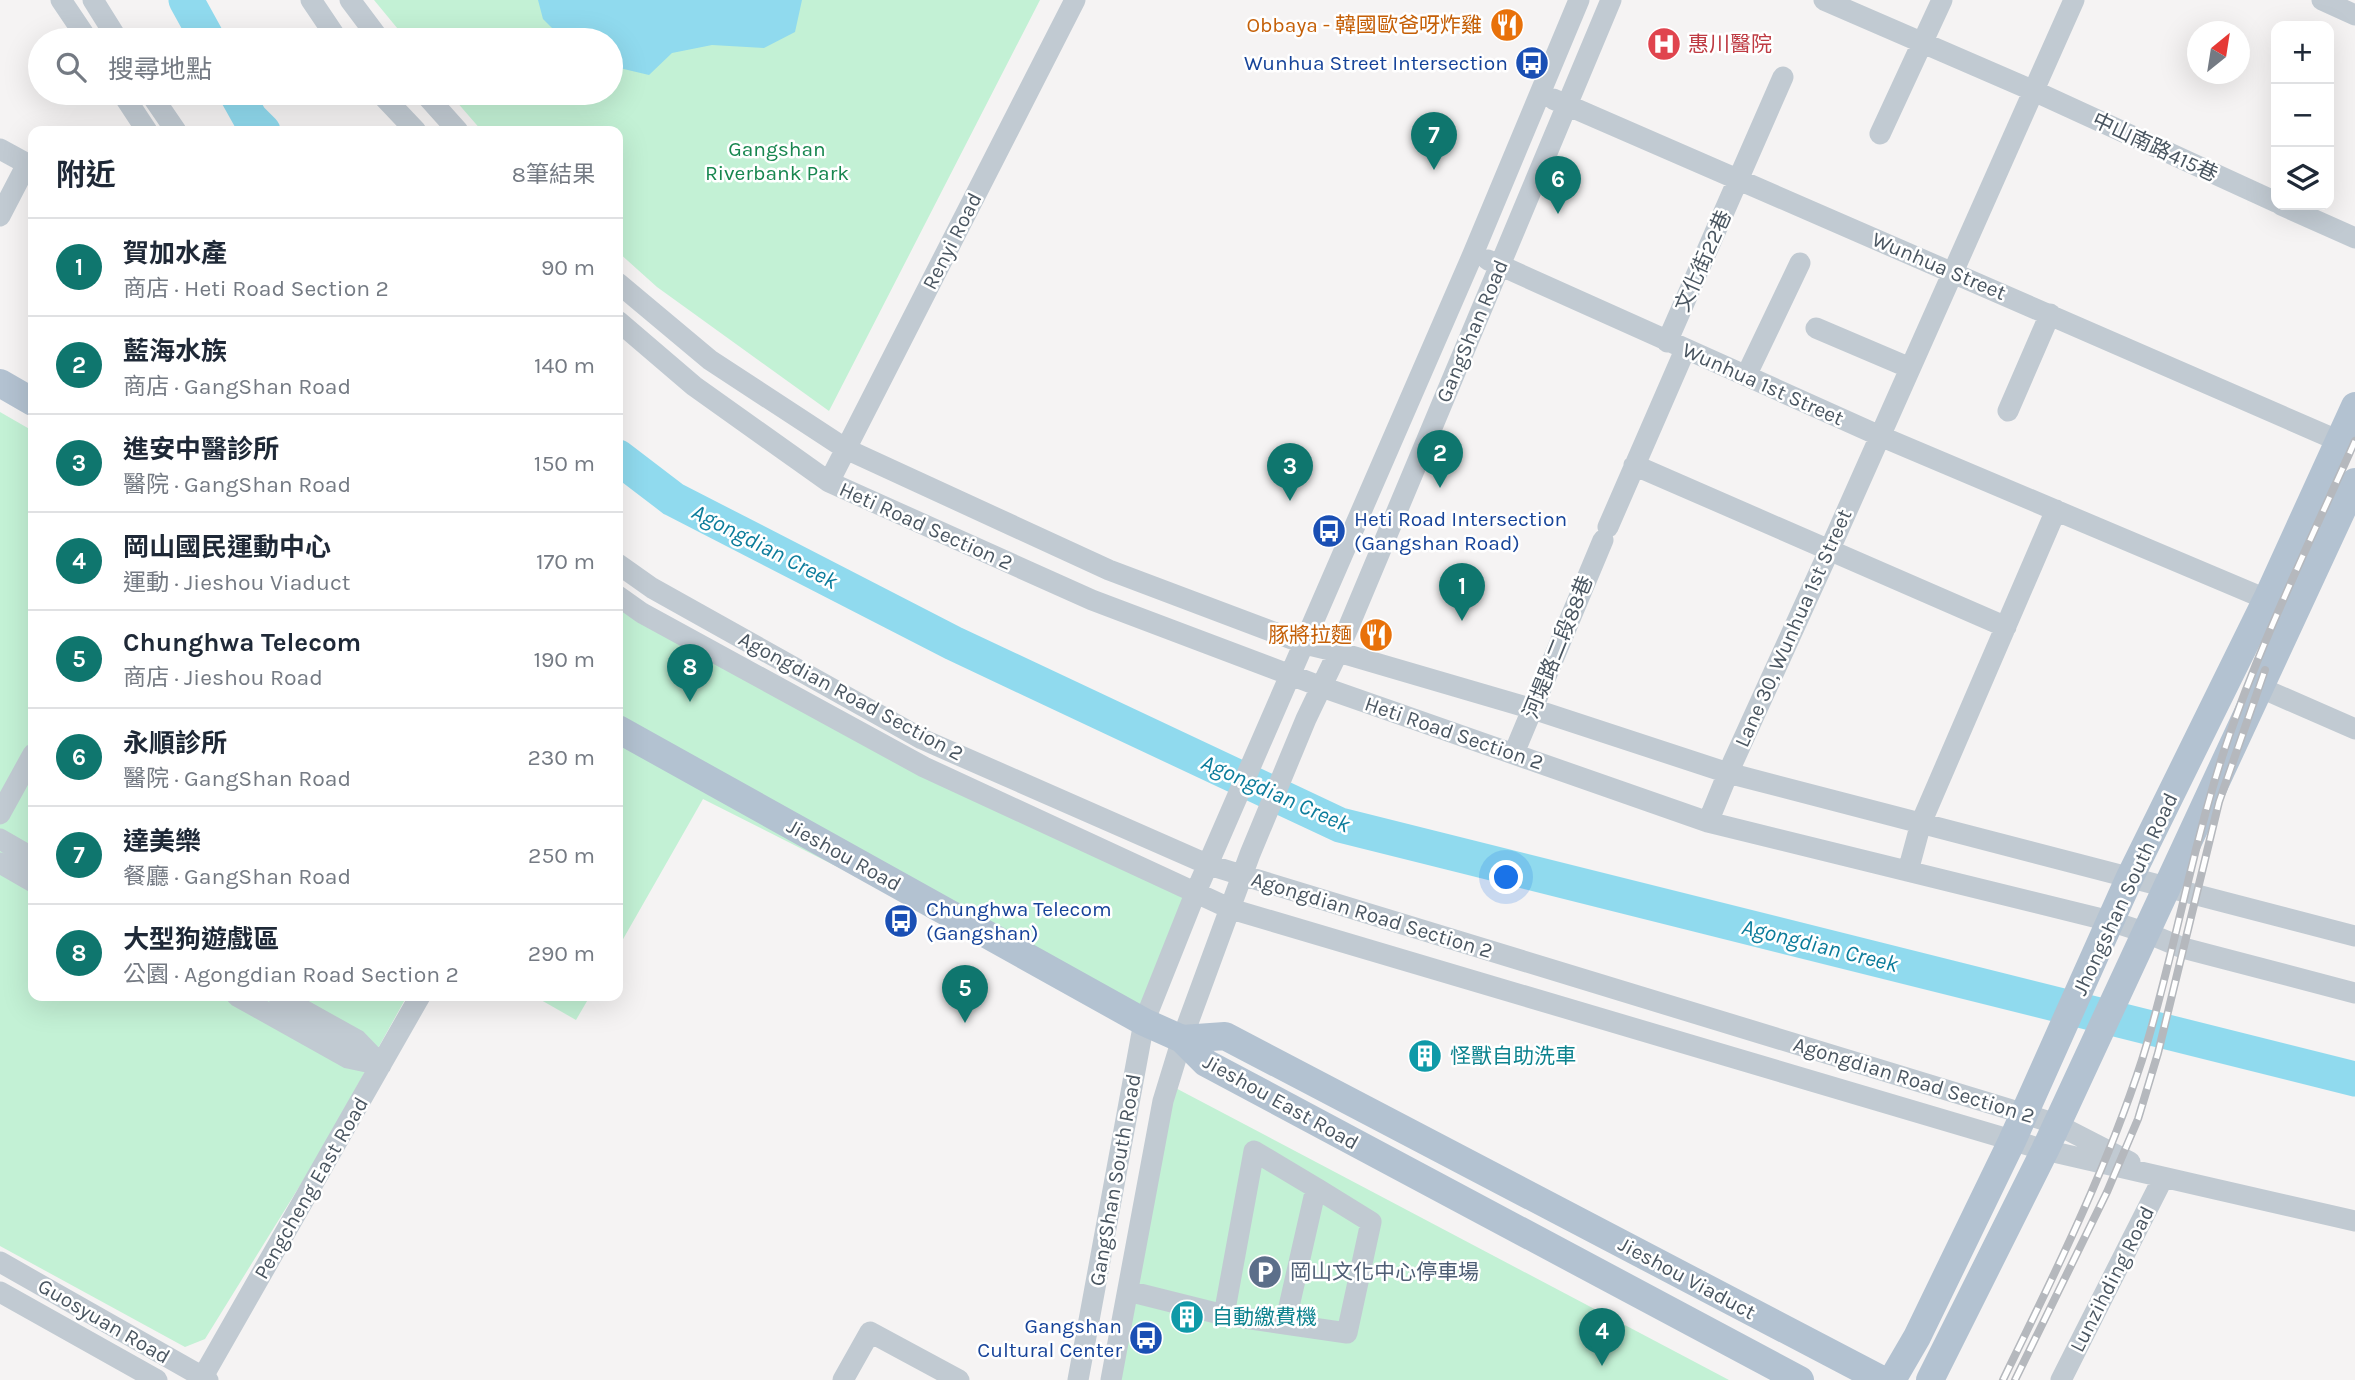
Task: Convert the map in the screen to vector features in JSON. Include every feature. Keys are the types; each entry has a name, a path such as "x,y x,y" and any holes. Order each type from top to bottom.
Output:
{"main road":[{"path":"0,383 28,399"},
{"name":"Jhongshan South Road","path":"1892,1380 1917,1336 2012,1141 2130,877 2267,599 2355,406"},
{"name":"Jhongshan South Road","path":"1930,1380 2045,1150 2355,482"},
{"name":"Jieshou Road","path":"623,732 1144,1021 1182,1039"},
{"name":"Jieshou East Road","path":"1182,1039 1225,1037 1492,1176"},
{"name":"Jieshou East Road","path":"1182,1039 1206,1063 1466,1202"},
{"name":"Jieshou Viaduct","path":"1492,1176 1882,1380"},
{"name":"Jieshou Viaduct","path":"1466,1202 1800,1380"}],"street":[{"path":"61,0 80,28"},
{"path":"93,0 110,28"},
{"path":"311,0 330,28"},
{"path":"350,0 371,28"},
{"name":"Renyi Road","path":"829,482 1075,0"},
{"name":"GangShan Road","path":"1209,865 1473,254 1579,0"},
{"name":"GangShan Road","path":"1243,876 1306,719 1338,652 1611,0"},
{"name":"中山南路415巷","path":"1824,0 2271,200"},
{"path":"1880,134 1942,0"},
{"name":"Lane 30, Wunhua 1st Street","path":"1708,822 2074,0"},
{"path":"2322,0 2355,15"},
{"name":"文化街22巷","path":"1634,465 1739,180 1783,76"},
{"name":"Wunhua Street","path":"1538,93 2339,441"},
{"path":"130,105 144,126"},
{"path":"158,105 173,126"},
{"path":"391,105 411,126"},
{"path":"435,105 454,126"},
{"path":"0,149 28,165"},
{"path":"0,216 28,169"},
{"path":"2292,210 2355,239"},
{"name":"Wunhua 1st Street","path":"1473,254 1880,436 2294,611"},
{"path":"1746,376 1800,263"},
{"name":"Heti Road Section 2","path":"623,287 710,360 846,449 1109,570 1305,644 1533,709 1728,773 2355,936"},
{"path":"2008,411 2050,314"},
{"name":"Heti Road Section 2","path":"623,325 694,386 829,482 1092,600 1322,687 1708,822 1908,871 2105,934 2147,933 2183,948 2355,993"},
{"path":"1816,328 1910,368"},
{"path":"1634,465 2006,627"},
{"name":"河堤路二段88巷","path":"1514,754 1634,465"},
{"path":"1908,871 1921,823 2056,510"},
{"name":"Agongdian Road Section 2","path":"623,568 652,588 922,739 1209,865 2059,1119 2163,1178"},
{"name":"Agongdian Road Section 2","path":"623,600 642,613 924,767 1231,909 2012,1141 2355,1221"},
{"path":"2259,687 2355,729"},
{"path":"0,814 28,763"},
{"path":"0,839 28,855"},
{"path":"0,863 28,879"},
{"path":"1144,1021 1209,865"},
{"path":"1182,1039 1243,876"},
{"path":"246,1001 348,1058 381,1065"},
{"path":"287,1001 357,1040 381,1065"},
{"name":"Pengcheng East Road","path":"204,1379 416,1001"},
{"name":"GangShan South Road","path":"1078,1380 1144,1021"},
{"name":"GangShan South Road","path":"1111,1380 1163,1101 1182,1039"},
{"path":"1129,1286 1285,1324 1347,1333 1371,1222 1254,1152 1225,1308"},
{"name":"Lunzihding Road","path":"2061,1380 2163,1178"},
{"path":"1285,1324 1316,1188"},
{"name":"Guosyuan Road","path":"0,1262 204,1379"},
{"name":"Guosyuan Road","path":"0,1292 157,1380"},
{"path":"843,1380 870,1332 960,1380"}],"green space":[{"name":"Gangshan Riverbank Park","path":"374,0 1040,0 829,411 657,287 623,256 623,126 478,126 459,105 623,105 623,28 397,28"},
{"path":"0,412 28,428 28,1001 404,1001 317,1158 205,1339 185,1347 0,1246"},
{"path":"623,600 642,613 1195,894 1144,1022 703,799 623,939"},
{"path":"543,1001 587,1001 576,1020"},
{"path":"1168,1084 1729,1380 1113,1380"}],"water":[{"path":"538,0 802,0 795,32 764,48 712,45 672,53 649,75 623,69 623,28 552,28 543,19"}],"waterway":[{"name":"Agongdian Creek","path":"186,0 201,28"},
{"name":"Agongdian Creek","path":"243,105 258,126"},
{"name":"Agongdian Creek","path":"623,461 673,499 953,643 1340,825 2355,1079"}],"railway":[{"path":"2003,1380 2078,1222 2128,1101 2164,982 2202,825 2225,748 2270,631 2355,441"},
{"path":"2015,1380 2107,1192 2138,1119 2158,1053 2219,802 2265,670"}],"place":[{"name":"Obbaya - 韓國歐爸呀炸雞","path":"1507,25"},
{"name":"惠川醫院","path":"1664,44"},
{"name":"Wunhua Street Intersection","path":"1532,63"},
{"name":"達美樂","path":"1434,170"},
{"name":"永順診所","path":"1558,214"},
{"name":"藍海水族","path":"1440,488"},
{"name":"進安中醫診所","path":"1290,501"},
{"name":"Heti Road Intersection (Gangshan Road)","path":"1329,531"},
{"name":"賀加水產","path":"1462,621"},
{"name":"豚將拉麵","path":"1376,635"},
{"name":"大型狗遊戲區","path":"690,702"},
{"name":"Chunghwa Telecom (Gangshan)","path":"901,921"},
{"name":"Chunghwa Telecom","path":"965,1023"},
{"name":"怪獸自助洗車","path":"1425,1056"},
{"name":"岡山文化中心停車場","path":"1265,1272"},
{"name":"自動繳費機","path":"1187,1317"},
{"name":"Gangshan Cultural Center","path":"1146,1338"},
{"name":"岡山國民運動中心","path":"1602,1366"}]}
